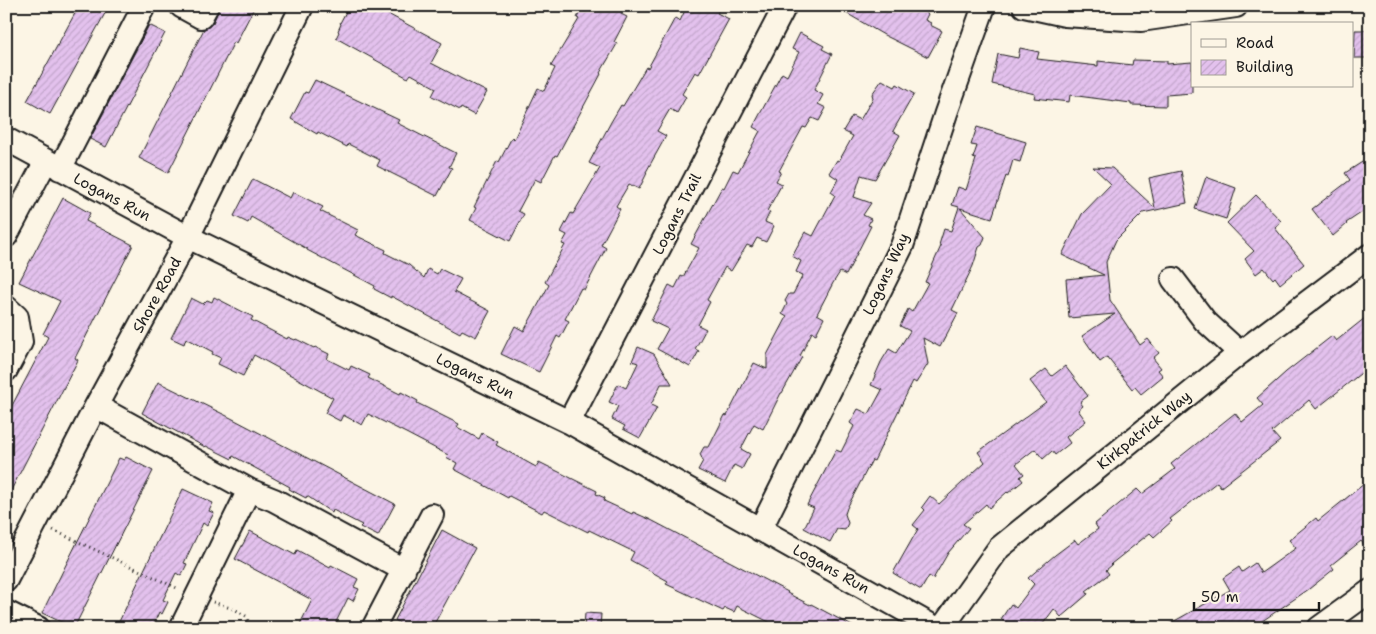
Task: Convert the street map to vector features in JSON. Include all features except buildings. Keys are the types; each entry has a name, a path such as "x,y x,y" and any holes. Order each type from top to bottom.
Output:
{"street":[{"path":"6,236 53,165 144,6"},
{"path":"181,6 201,17 207,6"},
{"name":"Shore Road","path":"6,580 96,406 188,237 302,6"},
{"name":"Logans Trail","path":"569,422 785,6"},
{"name":"Logans Way","path":"760,530 902,246 984,6"},
{"path":"1024,6 1065,15 1140,20 1236,6"},
{"name":"Logans Run","path":"6,139 188,237 569,422 936,628"},
{"name":"Kirkpatrick Way","path":"942,628 999,548 1240,353 1370,255"},
{"path":"1173,279 1205,321 1240,353"},
{"path":"6,307 17,317 21,342 6,370"},
{"path":"96,406 249,490 274,500 404,570"},
{"path":"181,628 249,490"},
{"path":"374,628 432,515"},
{"path":"1319,628 1369,592"},
{"path":"6,612 38,628"}],"path":[{"path":"36,522 196,597 236,610 246,616 251,628"}]}
